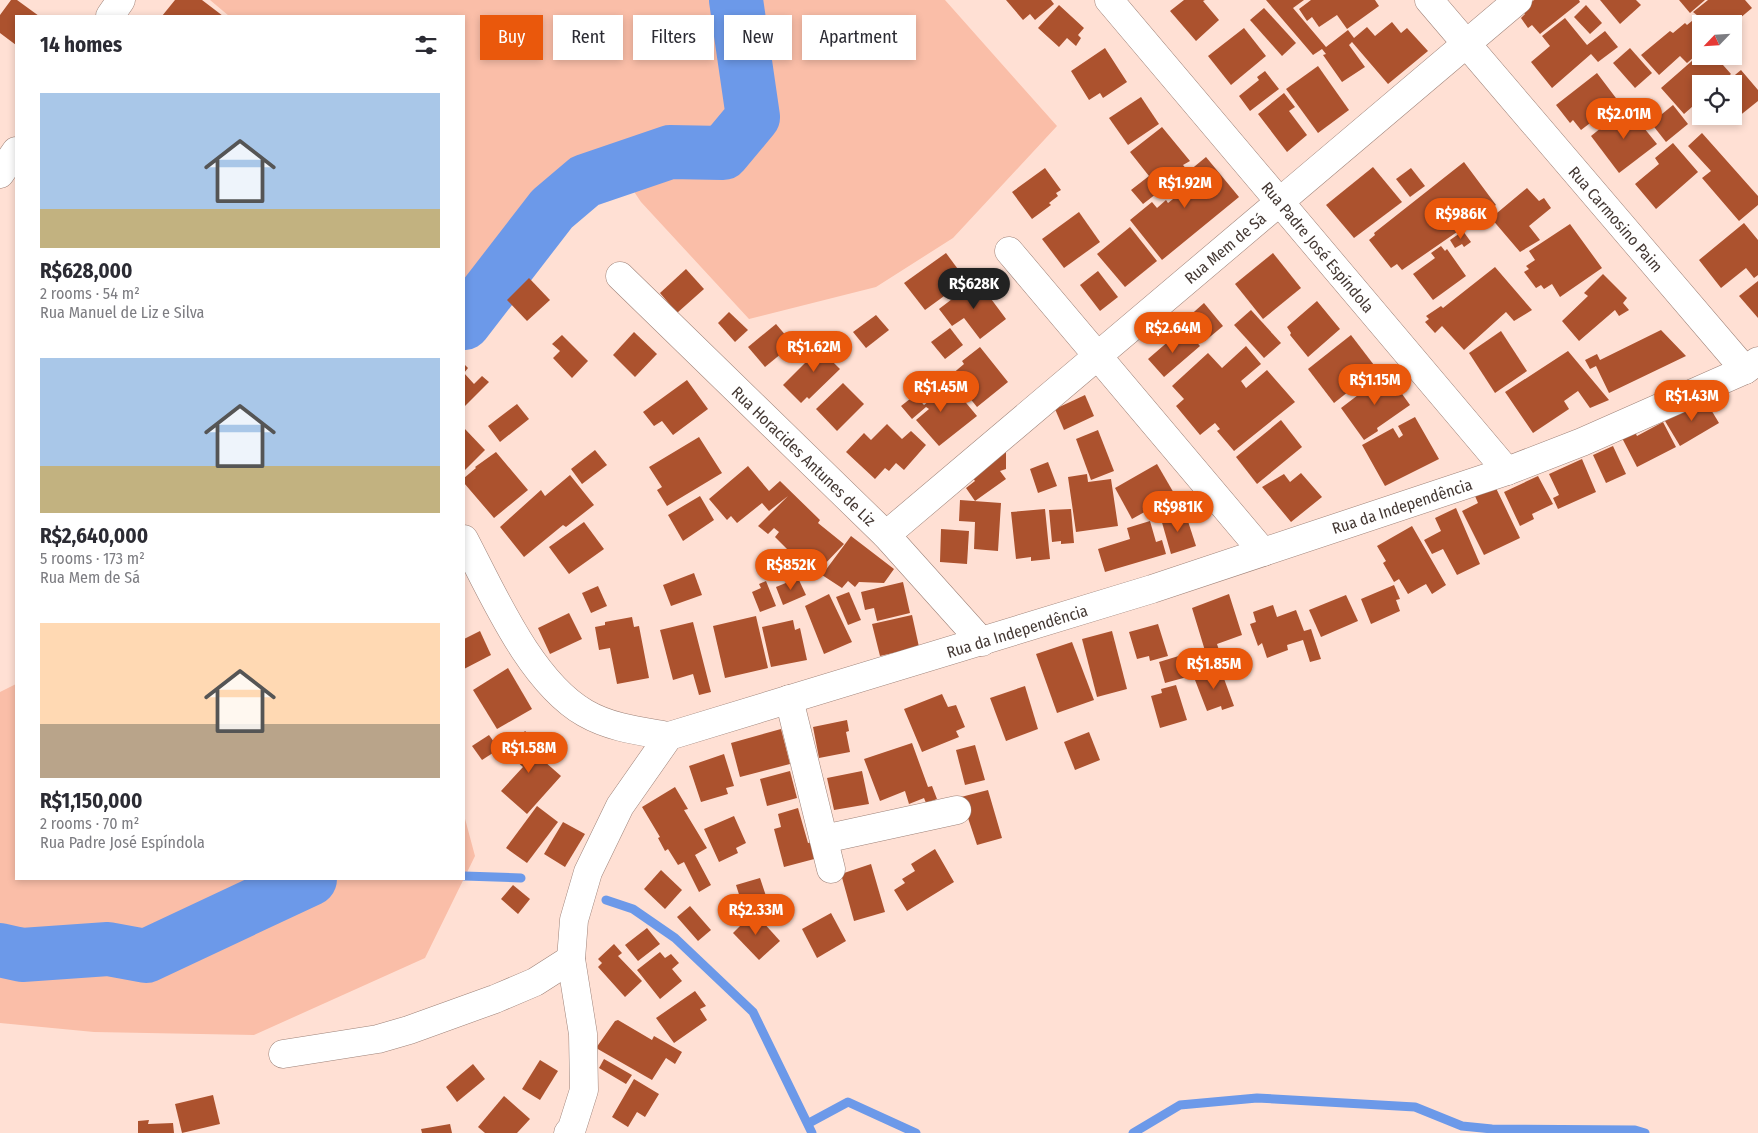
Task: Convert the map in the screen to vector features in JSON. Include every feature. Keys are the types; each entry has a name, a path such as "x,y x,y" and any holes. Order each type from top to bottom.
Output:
{"street":[{"path":"111,15 121,0"},
{"name":"Rua Padre José Espíndola","path":"1109,0 1507,471"},
{"name":"Rua Carmosino Paim","path":"1429,0 1751,366"},
{"name":"Rua Mem de Sá","path":"886,535 1518,0"},
{"path":"0,174 15,152"},
{"path":"1009,251 1263,552"},
{"name":"Rua Horacides Antunes de Liz","path":"620,276 886,535 982,642"},
{"name":"Rua da Independência","path":"669,736 982,642 1507,471 1582,442 1751,366"},
{"path":"465,541 512,631 551,685 584,713 618,728 669,736 620,806 588,872 574,920 571,958 583,1034 584,1090 572,1128 568,1133"},
{"path":"789,699 831,869"},
{"path":"824,839 957,810"},
{"path":"283,1054 378,1039 409,1030 495,1000 535,982 571,958"}],"shaded area":[{"path":"210,0 945,0 1057,126 953,238 876,287 749,319 641,202 612,159 465,343 465,15 228,15"},
{"path":"15,684 15,880 464,880 425,958 254,1035 94,1032 0,1023 0,692"},
{"path":"465,819 475,856 465,876"}],"building":[{"path":"11,0 17,0 38,15 15,15 15,44 0,33 0,15"},
{"path":"175,0 202,0 222,15 163,15"},
{"path":"1006,0 1051,0 1054,4 1035,20 1030,14 1023,20"},
{"path":"1184,0 1205,0 1203,1 1219,20 1196,41 1170,11"},
{"path":"1266,0 1304,0 1293,8 1326,47 1348,30 1354,38 1367,27 1375,36 1392,22 1401,33 1407,28 1428,51 1388,84 1352,42 1349,45 1365,67 1342,82 1323,55 1326,54 1322,49 1313,55"},
{"path":"1311,0 1375,0 1379,6 1347,29 1337,15 1319,27 1312,17 1307,21 1299,9"},
{"path":"1534,0 1579,0 1580,2 1540,34 1532,25 1528,28 1521,18 1525,14 1522,10"},
{"path":"1600,0 1636,0 1641,5 1620,24"},
{"path":"1679,0 1705,0 1690,13"},
{"path":"1708,0 1745,0 1752,8 1742,16 1697,15 1693,12"},
{"path":"1059,5 1084,28 1078,35 1081,38 1076,46 1067,38 1059,47 1038,28"},
{"path":"1586,5 1602,23 1590,34 1574,17"},
{"path":"1264,8 1296,43 1282,56 1250,20"},
{"path":"1565,18 1587,45 1605,31 1618,47 1598,62 1591,54 1552,88 1531,62 1550,46 1542,36"},
{"path":"1692,21 1692,59 1687,63 1680,56 1659,75 1641,55 1670,31 1673,33 1685,23 1687,25"},
{"path":"1244,28 1266,56 1231,85 1208,56"},
{"path":"1105,48 1127,82 1103,98 1100,93 1089,100 1071,71"},
{"path":"1630,48 1652,73 1635,88 1613,63"},
{"path":"1692,61 1692,65 1723,65 1731,74 1692,75 1692,107 1684,114 1661,88"},
{"path":"1318,66 1349,110 1318,133 1286,89"},
{"path":"1741,70 1758,90 1758,101 1742,114 1742,75 1735,75"},
{"path":"1265,71 1279,89 1250,111 1239,96 1259,80 1257,77"},
{"path":"1597,73 1622,106 1610,115 1606,111 1581,130 1573,120 1570,123 1556,105"},
{"path":"1284,93 1295,107 1289,111 1307,135 1287,152 1258,114"},
{"path":"1141,97 1159,124 1128,145 1109,118"},
{"path":"1673,105 1688,124 1666,142 1651,123"},
{"path":"1627,107 1657,144 1619,173 1591,136"},
{"path":"1162,127 1190,161 1183,165 1187,170 1143,204 1131,190 1149,176 1130,152"},
{"path":"1702,133 1758,196 1758,205 1739,221 1702,178 1711,171 1688,146"},
{"path":"1673,143 1698,172 1656,209 1635,184 1659,164 1655,158"},
{"path":"1206,157 1239,197 1162,260 1130,220 1152,202 1157,208 1166,200 1168,203 1173,199 1166,190"},
{"path":"1464,162 1496,205 1402,270 1397,264 1391,268 1369,240 1375,235 1374,233"},
{"path":"1373,167 1402,202 1354,238 1326,205"},
{"path":"1045,168 1061,190 1056,193 1058,196 1049,203 1051,205 1032,219 1012,192"},
{"path":"1411,168 1425,186 1410,197 1396,179"},
{"path":"1527,188 1539,201 1544,198 1551,208 1529,226 1540,240 1520,252 1491,218"},
{"path":"1079,212 1100,242 1064,268 1042,239"},
{"path":"1744,223 1758,240 1758,275 1754,278 1746,268 1721,288 1699,260"},
{"path":"1570,224 1602,268 1560,297 1552,284 1544,289 1541,285 1536,288 1524,272 1529,269 1526,266 1535,260 1529,251"},
{"path":"1130,227 1157,261 1125,287 1097,254"},
{"path":"1463,231 1471,242 1464,247 1462,244 1455,248 1450,240"},
{"path":"1441,246 1445,251 1447,249 1466,276 1433,300 1413,274 1435,258 1431,253"},
{"path":"946,253 966,280 925,310 904,283"},
{"path":"1273,253 1301,288 1263,319 1235,284"},
{"path":"1495,267 1532,310 1514,321 1506,312 1464,350 1442,326 1435,333 1425,322 1429,319 1426,316 1441,306 1443,308"},
{"path":"686,269 704,289 677,313 660,293"},
{"path":"1098,271 1118,297 1100,311 1080,285"},
{"path":"1603,274 1627,298 1623,303 1629,310 1619,316 1615,310 1579,341 1562,321 1588,296 1584,293"},
{"path":"529,278 550,300 527,321 507,300"},
{"path":"977,280 1006,319 980,339 964,318 952,326 939,309"},
{"path":"1758,281 1758,318 1739,296"},
{"path":"1317,301 1340,329 1308,357 1290,335 1291,333 1287,327"},
{"path":"1204,303 1223,326 1205,341 1186,319"},
{"path":"1251,310 1281,343 1264,358 1234,325"},
{"path":"729,312 748,330 735,342 718,323"},
{"path":"876,315 889,330 866,348 853,332"},
{"path":"776,324 793,344 765,367 748,347"},
{"path":"950,328 963,345 945,359 931,342"},
{"path":"1661,330 1686,356 1609,393 1596,366 1590,369 1585,360 1597,354 1600,360"},
{"path":"1501,331 1527,371 1495,393 1469,353"},
{"path":"634,332 657,354 635,377 613,355"},
{"path":"1178,333 1186,342 1192,337 1200,346 1164,377 1148,359"},
{"path":"562,335 588,361 572,378 553,358 560,351 552,344"},
{"path":"1351,335 1377,369 1334,403 1308,369"},
{"path":"828,340 839,352 830,359 840,369 809,399 807,397 801,403 783,385"},
{"path":"1246,346 1261,364 1241,381 1246,388 1267,370 1295,402 1234,451 1217,431 1220,429 1215,423 1200,435 1176,406 1184,399 1172,386 1208,353 1222,368"},
{"path":"980,347 1008,382 977,407 951,375 964,364 962,361"},
{"path":"1568,351 1609,400 1590,408 1578,391 1564,401 1569,409 1533,433 1505,392"},
{"path":"1387,373 1410,405 1377,428 1378,431 1364,440 1341,408"},
{"path":"465,374 474,384 482,376 489,382 465,406"},
{"path":"687,380 708,409 673,435 662,421 654,426 643,412"},
{"path":"947,380 977,416 939,446 916,420 929,409 926,407 912,419 901,406 915,395 924,405 929,401 926,398"},
{"path":"843,383 864,404 837,431 816,409"},
{"path":"1085,395 1094,416 1064,430 1055,409"},
{"path":"1704,398 1719,423 1680,446 1665,421"},
{"path":"517,404 529,419 500,442 488,426"},
{"path":"1415,417 1439,459 1385,486 1362,445 1393,428 1399,438 1403,435 1398,426"},
{"path":"1281,420 1302,447 1257,484 1236,457"},
{"path":"1663,422 1676,447 1637,467 1622,438 1635,432 1637,436"},
{"path":"887,424 902,439 911,431 926,445 904,470 896,463 889,471 885,468 875,479 846,452 864,433 871,440"},
{"path":"465,429 485,450 465,470"},
{"path":"1098,430 1114,471 1091,480 1076,439"},
{"path":"699,437 722,473 667,506 657,490 662,487 649,467"},
{"path":"1006,445 1006,469 1000,471 1006,479 975,501 966,488 975,481 969,472"},
{"path":"1613,446 1626,474 1606,483 1593,455"},
{"path":"595,450 607,465 582,484 571,469"},
{"path":"496,452 528,490 494,518 465,484 465,477 475,467"},
{"path":"1582,459 1596,492 1558,509 1553,498 1559,495 1549,474"},
{"path":"1048,462 1057,486 1038,493 1030,469"},
{"path":"1157,464 1175,495 1132,519 1115,488"},
{"path":"748,466 769,491 780,481 820,520 818,523 844,544 822,567 813,558 804,566 775,537 779,532 774,528 768,534 758,526 788,496 769,511 762,503 737,523 731,516 727,520 709,499"},
{"path":"1301,473 1322,497 1291,522 1262,487 1284,474 1290,482"},
{"path":"1087,474 1088,482 1111,479 1118,526 1076,532 1068,477"},
{"path":"570,475 594,505 566,527 563,525 524,557 500,527 541,490 545,496"},
{"path":"1538,476 1553,504 1532,514 1534,519 1520,526 1504,492"},
{"path":"1495,486 1520,538 1484,555 1462,511 1478,503 1475,496"},
{"path":"700,496 714,520 683,541 668,515"},
{"path":"960,500 1001,503 998,551 974,549 975,522 959,521"},
{"path":"1456,508 1480,564 1457,575 1443,549 1432,554 1424,540 1441,531 1435,518"},
{"path":"1045,509 1050,559 1031,561 1031,557 1016,559 1011,512"},
{"path":"1071,509 1074,543 1061,544 1061,541 1052,542 1049,510"},
{"path":"1185,512 1196,546 1171,554 1161,519"},
{"path":"1150,521 1156,542 1162,540 1166,554 1105,572 1098,549 1130,539 1127,528"},
{"path":"584,522 604,549 569,574 549,547"},
{"path":"1412,526 1446,585 1432,594 1426,584 1408,594 1399,579 1394,582 1383,563 1386,561 1377,546"},
{"path":"941,529 969,531 967,564 940,562"},
{"path":"851,536 894,569 884,583 859,582 855,587 848,581 842,588 822,575"},
{"path":"694,573 702,595 671,606 663,585"},
{"path":"798,578 806,595 783,605 776,587"},
{"path":"766,581 776,606 760,612 752,592 761,588 759,584"},
{"path":"903,582 910,613 877,621 874,608 865,610 861,592"},
{"path":"1394,585 1400,599 1396,600 1400,611 1371,624 1361,599"},
{"path":"598,586 607,606 591,613 582,593"},
{"path":"849,592 861,620 848,625 836,597"},
{"path":"829,594 852,642 824,654 805,606"},
{"path":"1229,594 1242,635 1217,644 1219,650 1206,654 1192,608"},
{"path":"1346,595 1358,621 1321,637 1309,610"},
{"path":"1273,605 1277,617 1296,610 1304,631 1311,629 1321,659 1310,662 1303,640 1287,645 1288,650 1267,658 1262,643 1258,646 1250,624 1256,622 1253,612"},
{"path":"569,613 582,639 550,654 538,628"},
{"path":"912,615 919,647 880,656 872,624"},
{"path":"756,616 768,668 725,678 713,626"},
{"path":"632,617 634,627 639,626 649,678 617,684 610,648 599,650 595,627 605,625 605,622"},
{"path":"793,620 795,630 800,628 807,660 771,667 762,627"},
{"path":"693,622 711,692 699,695 693,674 673,680 660,630"},
{"path":"1158,624 1168,656 1150,661 1149,656 1137,659 1129,632"},
{"path":"480,631 491,655 465,668 465,638"},
{"path":"1112,631 1127,689 1097,697 1082,639"},
{"path":"1072,642 1094,700 1057,713 1036,654"},
{"path":"1182,655 1187,677 1165,683 1159,662"},
{"path":"1219,665 1234,706 1222,710 1221,706 1207,711 1195,680 1205,676 1203,671"},
{"path":"508,668 532,709 497,729 473,690"},
{"path":"1176,685 1187,720 1160,728 1151,696 1162,693 1161,689"},
{"path":"1025,686 1038,729 1006,741 990,698"},
{"path":"942,694 948,707 956,705 965,727 956,731 959,737 922,752 904,709"},
{"path":"847,720 849,731 846,732 850,752 819,758 813,727"},
{"path":"781,729 790,764 740,777 731,743"},
{"path":"525,731 543,747 536,754 561,776 527,814 501,791 523,767 506,752"},
{"path":"1089,732 1100,760 1075,770 1064,742"},
{"path":"489,735 499,749 482,760 472,746"},
{"path":"912,743 928,787 932,786 937,799 926,803 924,798 909,804 905,791 880,801 864,759"},
{"path":"975,745 985,780 965,785 956,750"},
{"path":"724,754 734,786 726,788 728,794 701,802 689,766"},
{"path":"790,771 797,798 767,806 760,779"},
{"path":"862,771 869,804 834,810 827,778"},
{"path":"675,787 688,809 684,810 707,848 695,855 711,885 699,892 684,862 678,865 668,849 665,851 658,838 660,837 642,807"},
{"path":"988,790 1002,838 977,845 961,797"},
{"path":"537,806 558,822 527,863 506,848"},
{"path":"798,808 808,843 813,842 818,858 784,867 774,829 781,827 778,814"},
{"path":"734,816 746,843 736,848 738,853 719,862 704,829"},
{"path":"563,822 585,834 565,867 544,854"},
{"path":"935,849 954,882 907,911 894,890 905,883 902,879 915,871 911,864"},
{"path":"871,864 885,912 854,921 841,874"},
{"path":"661,870 682,890 665,909 644,889"},
{"path":"760,878 767,899 743,907 736,885"},
{"path":"513,885 530,899 518,914 501,899"},
{"path":"690,906 711,930 698,941 677,917"},
{"path":"754,912 780,941 759,960 733,933"},
{"path":"831,913 846,941 817,958 802,929"},
{"path":"647,928 660,944 638,961 625,945"},
{"path":"614,944 622,953 618,956 642,981 625,997 598,967 602,963 598,959"},
{"path":"660,952 665,958 671,954 679,963 672,969 682,981 660,999 637,970"},
{"path":"695,991 706,1006 700,1009 707,1020 674,1043 656,1018"},
{"path":"618,1020 652,1040 654,1036 682,1052 675,1064 666,1058 652,1080 596,1048 615,1021"},
{"path":"604,1059 632,1075 626,1084 599,1068"},
{"path":"540,1060 558,1071 540,1100 522,1089"},
{"path":"473,1064 485,1079 457,1102 446,1087"},
{"path":"634,1079 659,1094 645,1117 637,1112 628,1127 612,1117"},
{"path":"213,1095 220,1124 182,1133 175,1104"},
{"path":"504,1096 530,1119 517,1133 485,1133 478,1127"},
{"path":"149,1120 148,1124 173,1123 174,1133 138,1133 138,1121"},
{"path":"450,1124 452,1133 422,1133 421,1129"}],"waterway":[{"path":"465,322 552,209 585,181 670,152 723,153 753,117 736,0"},
{"path":"465,876 521,878"},
{"path":"0,950 22,955 108,949 146,956 308,880"},
{"path":"606,900 633,909 675,938 753,1012 812,1133"},
{"path":"1133,1133 1180,1105 1257,1098 1415,1107 1462,1126 1492,1129 1635,1130 1645,1133"},
{"path":"809,1123 848,1102 916,1133"}]}
